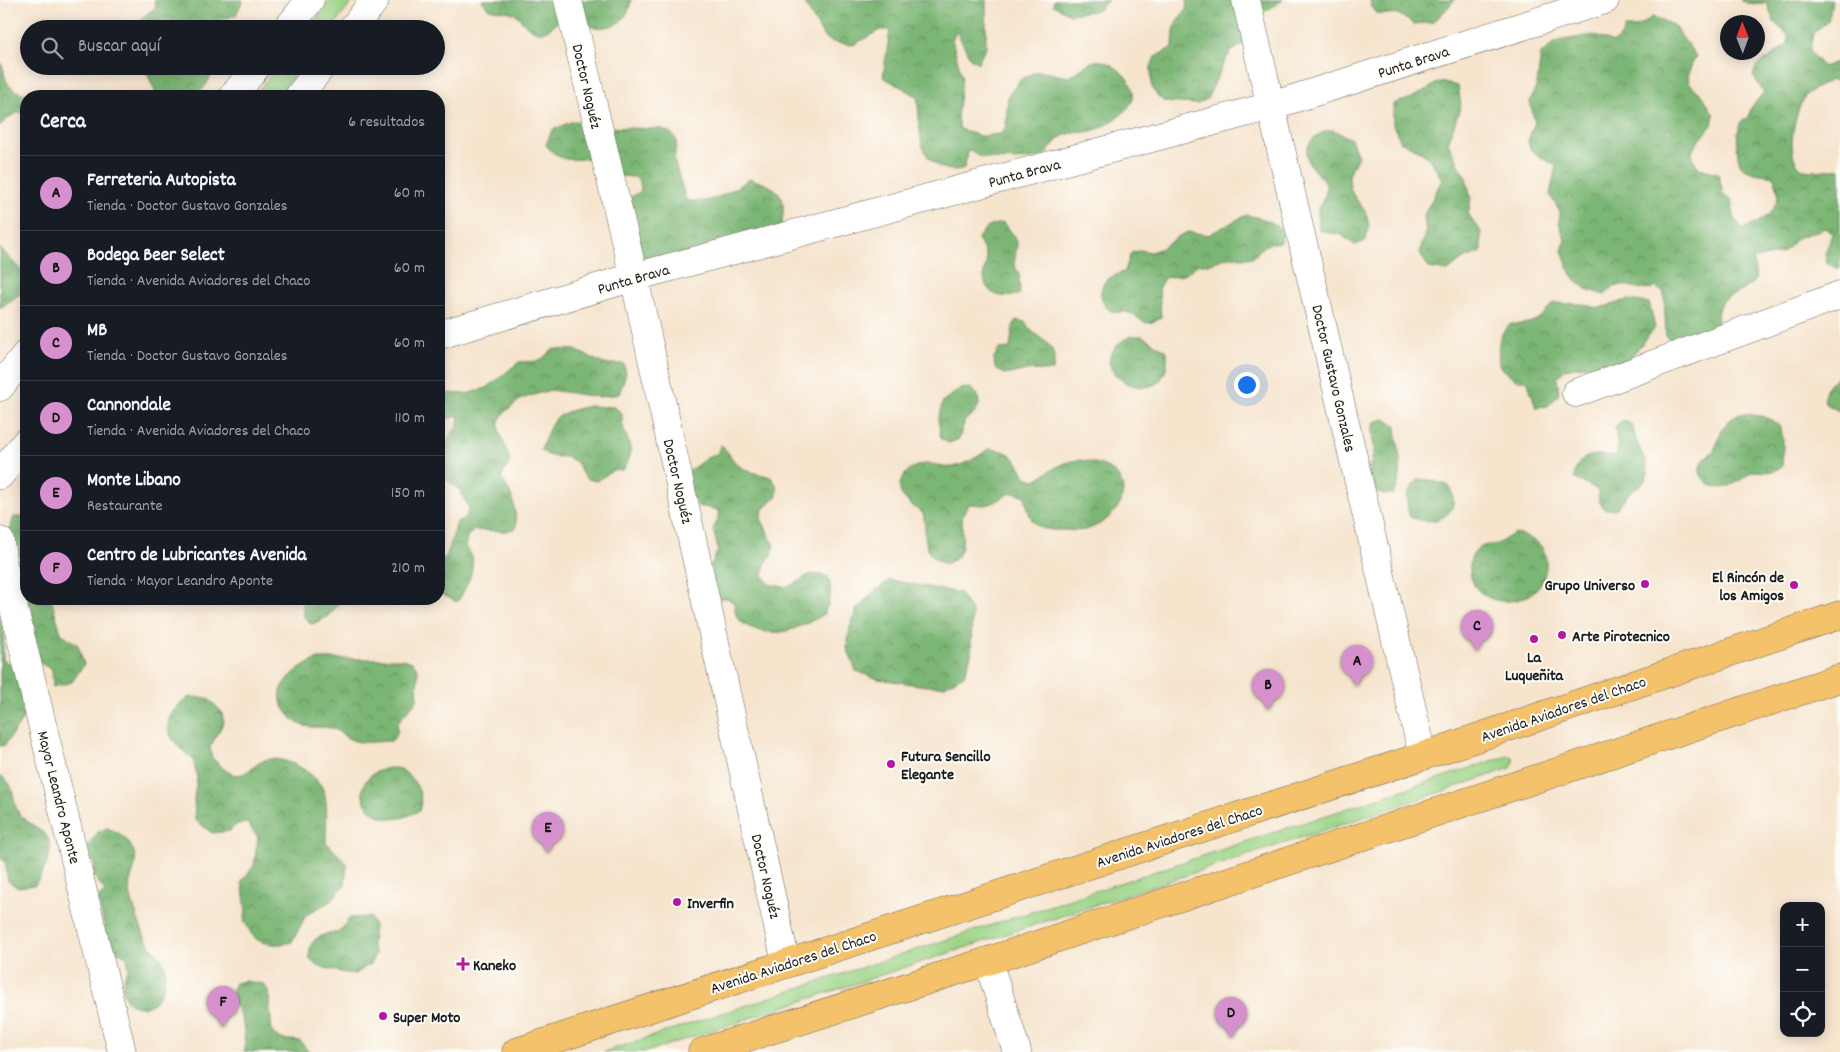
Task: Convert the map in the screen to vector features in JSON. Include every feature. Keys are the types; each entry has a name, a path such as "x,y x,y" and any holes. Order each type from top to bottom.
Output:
{"highway":[{"name":"Avenida Aviadores del Chaco","path":"516,1052 1423,756 1840,615"},
{"path":"702,1052 988,961 1840,678"}],"street":[{"path":"294,20 310,0"},
{"path":"359,20 375,0"},
{"name":"Doctor Noguéz","path":"568,0 634,277 786,963"},
{"name":"Doctor Gustavo Gonzales","path":"1246,0 1423,756"},
{"name":"Punta Brava","path":"445,333 634,277 1271,106 1606,0"},
{"path":"238,90 250,75"},
{"path":"304,90 315,75"},
{"path":"1576,393 1840,294"},
{"path":"0,387 20,362"},
{"path":"0,475 20,450"},
{"path":"0,480 20,471"},
{"name":"Mayor Leandro Aponte","path":"0,541 4,570 122,1052"},
{"path":"988,961 1017,1052"}],"green space":[{"path":"154,0 243,0 236,15 220,20 139,20 156,7"},
{"path":"330,0 354,0 338,20 315,20"},
{"path":"482,0 631,0 626,15 622,20 616,24 603,27 587,26 570,2 558,21 547,30 541,32 534,31 513,13 488,8"},
{"path":"805,0 986,0 986,47 978,63 970,58 957,32 952,39 962,77 957,118 960,129 980,136 1001,134 1006,126 1008,96 1021,79 1038,71 1069,77 1092,62 1102,61 1117,68 1124,74 1132,89 1131,103 1124,112 1102,127 1088,132 1068,134 1061,137 1049,151 1038,158 1021,160 992,159 978,156 969,149 964,168 958,170 946,169 934,163 923,147 917,96 883,77 890,30 880,30 853,45 833,42 824,37 805,4"},
{"path":"1054,0 1108,0 1099,10 1070,14 1053,5"},
{"path":"1187,0 1231,0 1238,7 1249,0 1283,0 1261,14 1249,41 1232,51 1226,59 1207,99 1197,104 1165,102 1157,96 1152,87 1151,67 1155,57 1173,47 1175,27 1186,10"},
{"path":"1370,0 1455,0 1434,22 1414,24 1398,14 1378,14 1371,7"},
{"path":"1740,0 1831,0 1832,2 1828,21 1813,33 1810,51 1823,67 1840,61 1840,81 1830,80 1806,96 1796,116 1792,148 1798,165 1805,170 1840,169 1840,268 1827,263 1825,253 1832,234 1825,228 1797,238 1783,253 1753,259 1756,278 1747,288 1722,302 1718,309 1716,327 1693,344 1673,342 1666,336 1664,293 1656,287 1642,289 1623,285 1611,289 1605,295 1586,289 1571,275 1562,250 1565,240 1559,222 1560,212 1550,195 1556,166 1531,151 1528,141 1535,122 1530,102 1537,84 1541,54 1557,41 1594,35 1613,43 1621,37 1625,28 1635,28 1653,17 1673,25 1696,56 1688,73 1689,83 1703,96 1714,115 1712,125 1692,150 1693,159 1699,168 1718,173 1723,193 1731,200 1735,220 1742,228 1754,225 1774,207 1777,201 1778,190 1773,176 1751,172 1742,166 1739,161 1737,148 1739,128 1740,123 1749,117 1751,108 1764,92 1753,76 1756,67 1788,44 1788,35 1774,22 1767,3 1748,4"},
{"path":"0,62 9,85 20,92 20,112 9,118 0,126"},
{"path":"148,75 211,75 201,90 154,90"},
{"path":"271,75 294,75 283,90 259,90"},
{"path":"1439,82 1458,86 1461,105 1448,143 1466,178 1471,197 1468,215 1481,232 1481,252 1463,259 1448,271 1429,268 1419,252 1426,234 1424,215 1442,180 1426,156 1401,142 1393,125 1393,104 1412,98"},
{"path":"573,121 583,122 593,127 662,129 671,133 677,141 674,160 686,200 704,201 712,199 750,179 761,182 780,195 783,208 781,228 673,263 641,256 623,202 641,191 640,182 635,177 616,176 591,158 571,160 561,158 546,145 552,130"},
{"path":"1333,130 1351,139 1358,156 1349,175 1350,187 1366,213 1368,230 1365,241 1355,245 1340,234 1319,230 1318,210 1326,193 1326,183 1310,164 1307,151 1314,138 1323,132"},
{"path":"1246,215 1271,222 1275,225 1283,232 1281,242 1266,245 1255,256 1247,258 1228,257 1209,264 1199,264 1183,275 1164,278 1159,287 1161,318 1149,323 1142,321 1132,314 1114,312 1106,307 1102,298 1102,288 1111,277 1125,271 1131,253 1141,250 1151,252 1162,248 1188,232 1208,235"},
{"path":"1003,223 1016,238 1017,242 1014,265 1019,274 1020,294 1014,296 997,295 988,288 984,276 986,256 978,238 989,227"},
{"path":"0,248 20,270 20,294 0,308"},
{"path":"1628,300 1649,303 1655,328 1624,365 1608,371 1590,365 1565,369 1557,378 1559,394 1548,406 1536,407 1527,380 1516,380 1499,366 1500,338 1502,333 1511,324 1525,324 1535,320 1544,314 1553,303 1581,304 1599,308"},
{"path":"1016,320 1025,322 1050,347 1054,360 1053,371 1029,370 1004,374 995,368 994,358 999,349 1010,348 1012,330"},
{"path":"1131,336 1142,336 1167,351 1164,374 1156,384 1144,387 1132,385 1120,379 1112,370 1110,359 1115,347"},
{"path":"554,349 575,350 604,364 624,364 626,374 619,394 599,397 550,390 521,399 505,412 499,421 499,430 510,460 501,478 513,502 516,528 507,531 474,530 467,537 465,547 472,556 473,563 466,587 457,602 445,596 445,558 457,522 466,517 469,508 460,490 445,478 445,459 448,451 446,442 458,425 459,416 445,419 445,393 467,394 487,388 519,362 539,361"},
{"path":"1840,376 1840,412 1825,403 1825,399 1829,384"},
{"path":"970,388 978,395 979,405 974,414 965,420 959,439 949,443 941,439 938,419 943,401 961,389"},
{"path":"589,406 614,407 622,413 622,421 630,448 628,462 623,470 613,470 597,481 585,477 575,461 567,457 550,456 541,450 548,430 556,419 568,412"},
{"path":"1740,414 1766,417 1779,426 1783,442 1782,466 1773,472 1753,471 1736,483 1724,488 1712,486 1701,475 1701,465 1714,450 1725,425"},
{"path":"1385,419 1396,425 1400,460 1400,477 1393,494 1383,494 1374,490 1369,470 1374,452 1372,431 1374,422"},
{"path":"1623,420 1632,425 1646,462 1648,473 1644,482 1628,494 1616,509 1604,509 1599,501 1598,491 1574,478 1579,463 1583,459 1595,455 1616,456 1618,447 1615,428"},
{"path":"721,445 742,468 771,477 777,486 777,496 763,509 761,518 774,546 772,555 765,564 763,575 769,584 784,587 795,584 814,574 828,577 830,597 823,615 791,630 766,632 751,628 739,620 734,603 727,598 716,598 705,574 718,549 713,529 718,520 718,510 698,506 679,478 707,458 717,454"},
{"path":"988,449 1008,453 1018,464 1025,477 1035,480 1067,462 1080,460 1095,463 1109,469 1118,477 1122,486 1122,496 1111,516 1088,529 1078,531 1044,529 1034,523 1025,496 1019,494 1006,495 988,505 969,504 963,515 961,549 953,560 945,564 931,555 926,543 923,513 904,498 900,484 905,474 915,467 930,464 953,467 977,457"},
{"path":"1418,480 1429,480 1448,485 1453,495 1453,504 1445,516 1429,521 1410,517 1407,506 1409,492"},
{"path":"14,517 20,517 20,592 7,536"},
{"path":"1515,533 1528,537 1538,543 1544,552 1546,565 1542,580 1534,591 1522,598 1508,601 1494,600 1482,594 1474,584 1470,569 1471,558 1481,547 1499,543"},
{"path":"890,580 960,593 972,612 971,655 965,674 945,686 926,686 878,679 856,671 847,648 850,627 857,609 872,593"},
{"path":"23,605 53,605 61,633 78,645 84,664 72,682 53,687 52,669 36,661"},
{"path":"303,605 337,605 329,615 311,624 304,617"},
{"path":"0,610 5,618 3,660 29,675 39,695 5,745 0,746"},
{"path":"318,659 402,659 412,662 418,669 417,700 398,722 397,733 392,741 354,741 333,729 303,726 291,717 281,702 283,687 294,673"},
{"path":"189,697 208,698 221,711 224,722 210,747 212,758 227,771 237,775 242,774 266,760 279,759 296,765 312,775 323,789 326,807 326,842 347,864 345,884 332,900 306,915 292,942 278,944 262,942 253,935 244,920 246,911 242,881 254,866 258,837 247,823 237,824 230,831 212,833 195,820 194,798 197,778 193,759 172,738 168,725 174,710"},
{"path":"1507,756 1513,758 1511,768 1435,794 646,1052 604,1052"},
{"path":"388,768 400,769 414,782 420,793 421,805 419,811 401,818 388,818 377,814 369,808 364,799 363,790 366,781 374,773"},
{"path":"0,776 9,783 20,814 26,821 45,834 49,840 50,853 48,860 35,885 17,887 8,881 5,861 0,858"},
{"path":"107,828 123,837 134,852 135,867 130,882 131,898 146,939 164,964 165,978 161,993 152,1004 146,1007 132,1005 123,991 124,979 129,968 127,957 120,952 110,953 98,898 105,891 93,875 95,866 86,848 98,832"},
{"path":"370,917 374,926 372,945 375,954 371,963 356,974 317,966 310,960 310,947 320,936 338,933 350,918"},
{"path":"245,981 264,984 269,993 272,1033 281,1039 300,1041 309,1052 244,1052 243,1024 232,995 235,983"}],"place":[{"name":"Grupo Universo","path":"1645,584"},
{"name":"El Rincón de los Amigos","path":"1794,585"},
{"name":"Arte Pirotecnico","path":"1562,635"},
{"name":"La Luqueñita","path":"1534,639"},
{"name":"MB","path":"1477,651"},
{"name":"Ferreteria Autopista","path":"1357,686"},
{"name":"Bodega Beer Select","path":"1268,710"},
{"name":"Futura Sencillo Elegante","path":"891,764"},
{"name":"Monte Libano","path":"548,853"},
{"name":"Inverfin","path":"677,902"},
{"name":"Kaneko","path":"463,964"},
{"name":"Super Moto","path":"383,1016"},
{"name":"Centro de Lubricantes Avenida","path":"223,1027"},
{"name":"Cannondale","path":"1231,1038"}]}
